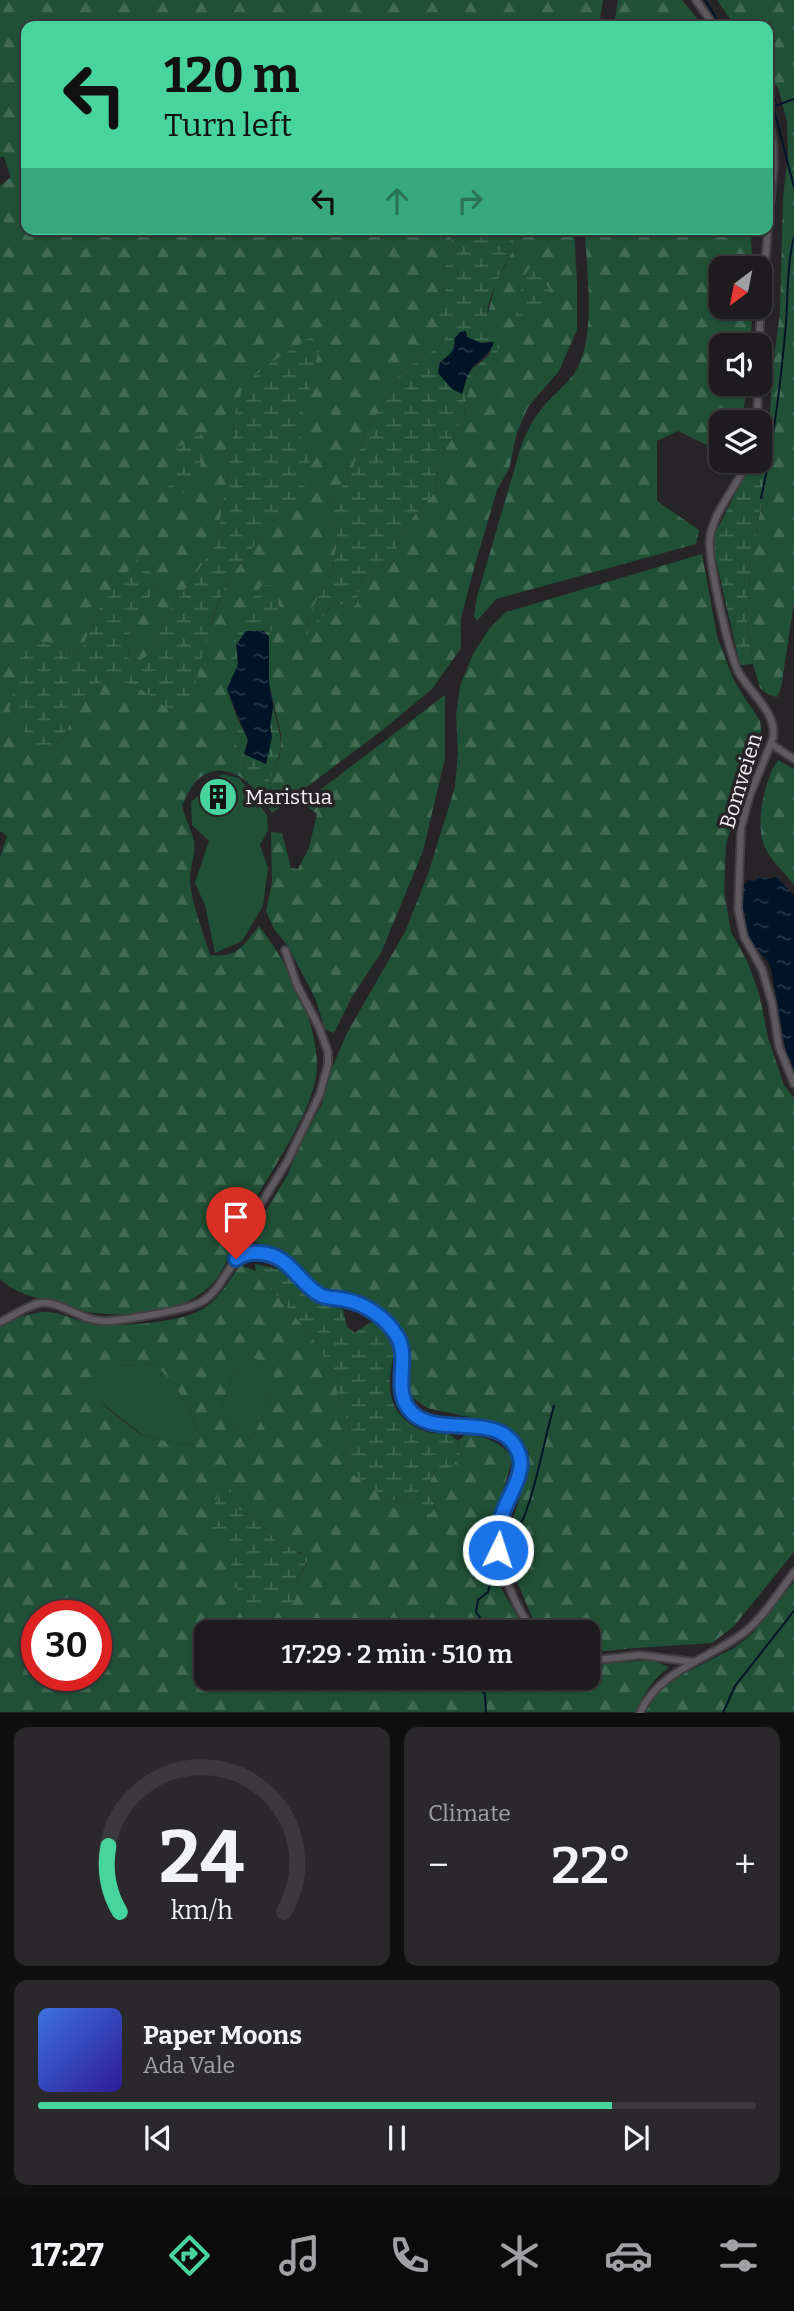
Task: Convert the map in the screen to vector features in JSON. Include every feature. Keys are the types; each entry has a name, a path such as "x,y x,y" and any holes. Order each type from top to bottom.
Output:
{"street":[{"path":"696,0 711,21"},
{"path":"757,410 760,315 767,235"},
{"name":"Bomveien","path":"741,473 712,529 710,553 733,657 742,678 773,723 775,731 741,828 738,909 744,937 762,969 772,1003 779,1047 794,1084"},
{"path":"771,744 794,759"},
{"path":"243,1254 251,1220 288,1160 320,1094 328,1064 323,1038 285,950"},
{"path":"0,1322 45,1303 85,1319 103,1321 195,1305 213,1293 233,1262 243,1254 263,1253 277,1257 318,1294 359,1303 384,1321 396,1334 401,1344 402,1390 407,1406 417,1416 433,1423 494,1430 512,1442 519,1454 521,1465 518,1479 498,1524 497,1544 516,1606 526,1620"},
{"path":"640,1713 656,1686 714,1652 753,1624 794,1572"},
{"path":"600,1660 640,1655 694,1662"}],"green space":[{"path":"0,0 603,0 600,21 21,21 21,235 450,235 454,250 445,267 448,285 437,305 448,334 437,351 422,356 401,373 365,434 353,468 326,511 338,538 332,571 309,615 306,634 334,601 350,608 356,605 362,575 393,563 399,542 408,525 435,493 439,461 464,416 472,380 480,369 496,356 487,317 495,285 515,246 510,235 574,235 577,330 559,371 528,407 517,432 509,469 497,490 461,618 461,648 432,689 384,729 272,813 250,784 230,772 219,771 208,773 197,780 182,805 194,841 190,880 193,898 210,955 227,955 239,950 259,926 280,956 298,990 311,1026 317,1062 316,1079 303,1116 248,1214 217,1278 203,1292 186,1302 158,1311 110,1314 79,1310 22,1293 0,1279 0,857 7,836 0,831 0,186 11,177 4,157 0,157","holes":["234,417 278,514 227,582 176,714 139,688 108,677 82,697 63,738 42,756 30,638 72,653 82,648 100,607 160,583 131,620 128,658 139,661 153,652 165,618 216,545","280,604 269,637 269,683 281,735 280,756 268,782 249,772 236,744 237,718 227,689"]},
{"path":"618,0 682,0 699,21 615,21"},
{"path":"717,0 794,0 794,603 781,688 777,697 760,688 753,664 747,618 751,559 767,473 772,473 772,373 780,313 783,198 788,156 787,122 779,90 773,81 773,21 732,21"},
{"path":"450,235 510,235 515,246 500,274 488,308 490,326 502,339 496,356 480,369 472,380 464,416 439,461 435,493 408,525 399,542 393,563 362,575 356,605 350,608 334,601 306,635 309,615 332,571 338,538 326,511 353,468 365,434 401,373 422,356 437,350 448,334 434,322 437,305 448,285 445,267 454,250","holes":["467,337 481,343 493,342 489,354 471,371 464,387 452,389 438,372 440,362 452,353 455,343"]},
{"path":"585,235 752,235 752,256 709,256 709,319 752,319 751,333 709,333 709,396 745,396 744,410 709,410 709,446 678,431 657,441 657,501 699,530 696,544 496,599 477,621 474,616 477,597 522,443 537,415 574,374 586,342 588,323"},
{"path":"532,265 544,277 550,293 543,308 518,321 515,316 520,303 523,279"},
{"path":"324,329 298,433 312,455 299,507 278,514 227,582 211,622 194,689 176,714 139,688 108,677 82,697 63,738 42,756 9,710 21,653 30,638 72,653 82,648 100,607 137,559 160,583 131,620 128,658 139,661 153,652 165,618 216,545 234,417 243,386 267,365"},
{"path":"199,432 204,436 199,478 177,499 166,492 175,472 173,458 179,446 189,443"},
{"path":"746,473 767,473 751,559 747,618 753,664 740,665 713,547 714,536"},
{"path":"702,554 717,636 734,681 760,721 762,738 726,844 724,891 731,932 747,961 759,993 768,1038 784,1085 794,1098 794,1552 734,1626 712,1643 600,1652 600,1620 534,1620 509,1563 508,1534 526,1478 529,1453 512,1434 492,1422 427,1408 409,1395 406,1351 394,1325 376,1305 319,1285 269,1247 252,1241 252,1233 287,1176 305,1134 322,1104 332,1068 347,1033 406,930 429,871 455,787 458,752 456,716 460,686 473,654 489,629 506,612"},
{"path":"262,585 271,585 278,597 274,623 269,637 264,631 236,645 238,664 227,689 231,660 241,622"},
{"path":"445,695 445,758 423,851 381,953 353,995 334,1033 325,1029 316,1000 266,911 272,883 271,832 282,833 291,868 298,869 309,848 317,814 303,803"},
{"path":"273,707 280,738 280,753 268,782 262,782 249,772 236,744 237,718 248,740 272,737 270,727"},
{"path":"778,760 794,769 794,885 770,856 761,836 763,801 769,778"},
{"path":"222,774 239,778 267,815 268,830 260,845 268,868 263,906 242,941 215,953 205,905 195,883 209,841 192,825 191,802"},
{"path":"255,1264 281,1270 320,1304 343,1309 347,1327 355,1333 369,1323 378,1322 386,1331 393,1346 390,1388 396,1408 409,1423 418,1428 428,1432 448,1433 458,1441 460,1455 451,1468 436,1468 429,1485 435,1507 430,1515 418,1504 386,1499 350,1472 345,1456 350,1429 337,1392 336,1377 311,1335 256,1271"},
{"path":"240,1265 256,1271 311,1335 336,1377 337,1392 350,1429 345,1456 350,1472 386,1499 418,1504 430,1514 435,1507 429,1485 436,1468 451,1467 460,1455 458,1441 467,1433 498,1444 513,1458 487,1543 490,1562 519,1620 194,1620 194,1690 600,1690 600,1664 651,1660 669,1667 649,1687 636,1712 0,1712 0,1324 29,1314 47,1312 100,1324 146,1323 178,1318 201,1310 223,1290","holes":["249,1354 274,1373 274,1384 253,1439 243,1441 222,1407 233,1373","155,1364 176,1389 192,1415 199,1436 193,1445 141,1435 108,1409 99,1398 99,1386 118,1366","231,1493 235,1507 257,1520 283,1548 305,1554 307,1563 296,1582 294,1592 266,1606 237,1590 235,1557 227,1543"]},
{"path":"249,1354 274,1373 274,1384 253,1439 243,1441 222,1407 233,1373"},
{"path":"155,1364 176,1389 192,1415 199,1436 193,1445 142,1435 99,1398 98,1386 118,1366"},
{"path":"223,1480 232,1483 231,1493 235,1507 257,1520 283,1548 294,1546 300,1554 312,1552 296,1582 295,1603 266,1606 255,1617 243,1612 231,1596 237,1590 235,1576 230,1568 234,1557 227,1543 210,1536 205,1530"},
{"path":"794,1582 794,1712 645,1712 660,1690 685,1673 734,1648 752,1634"}],"water":[{"path":"466,331 467,337 481,343 494,342 487,354 472,368 462,394 452,389 438,373 440,362 453,350 454,339 460,332"},
{"path":"246,631 264,631 269,637 269,683 273,707 270,727 272,737 266,764 244,754 248,740 227,689 238,664 236,645"},
{"path":"763,876 769,879 776,877 794,895 794,1070 787,1058 771,969 750,939 743,917 743,885"}],"waterway":[{"path":"705,0 718,21"},
{"path":"773,96 773,106"},
{"path":"775,106 794,99"},
{"path":"773,106 794,187"},
{"path":"761,498 779,389 794,237"},
{"path":"501,1546 524,1517 554,1406"},
{"path":"482,1620 476,1612 478,1600 488,1592 490,1584"},
{"path":"723,1713 735,1686 794,1611"},
{"path":"481,1690 485,1694 486,1713"}],"place":[{"name":"Maristua","path":"218,797"}],"route":[{"path":"236,1259 243,1254 256,1253 277,1257 318,1294 355,1302 369,1309 399,1338 402,1350 401,1387 412,1413 433,1423 494,1430 512,1442 521,1459 521,1465 518,1479 498,1524 498,1550"}]}
